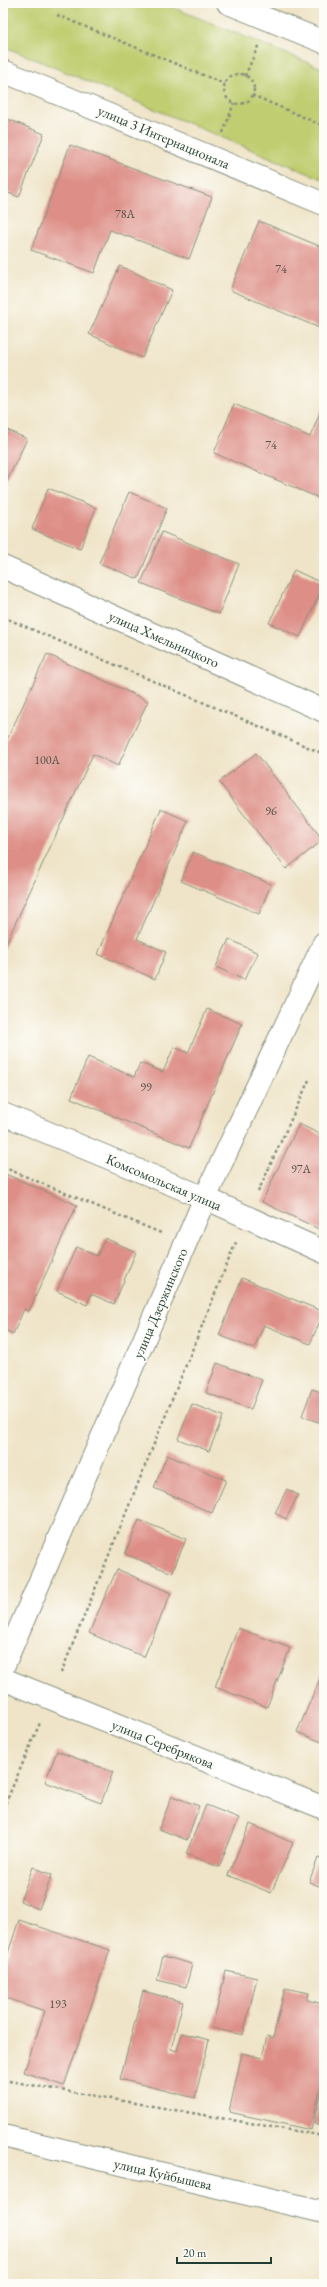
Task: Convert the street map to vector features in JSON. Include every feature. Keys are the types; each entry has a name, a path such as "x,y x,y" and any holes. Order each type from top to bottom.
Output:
{"street":[{"path":"228,3 324,42"},
{"name":"улица 3 Интернационала","path":"3,71 324,204"},
{"name":"улица Хмельницкого","path":"3,568 324,711"},
{"name":"улица Дзержинского","path":"3,1667 205,1198 324,943"},
{"name":"Комсомольская улица","path":"3,1114 205,1198 324,1252"},
{"name":"улица Серебрякова","path":"3,1679 324,1808"},
{"name":"улица Куйбышева","path":"3,2136 324,2212"}],"path":[{"path":"57,15 225,84"},
{"path":"245,76 270,20"},
{"path":"235,75 245,76 254,86 252,95 246,102 234,103 225,94 225,84 235,75"},
{"path":"252,95 324,126"},
{"path":"3,617 324,754"},
{"path":"3,1809 50,1698 246,1217 309,1080"},
{"path":"3,1167 186,1243"},
{"path":"3,2080 324,2136"}],"green space":[{"path":"3,3 162,3 324,69 324,180 3,46"}],"building":[{"path":"3,117 44,134 19,197 3,191"},
{"path":"70,145 212,197 189,259 110,230 94,273 31,250"},
{"path":"259,221 324,248 324,330 230,290"},
{"path":"120,266 172,290 142,358 89,334"},
{"path":"324,403 324,491 321,499 214,453 234,404 310,437"},
{"path":"3,428 27,439 3,489"},
{"path":"48,488 96,508 80,549 32,529"},
{"path":"129,492 167,508 138,579 99,563"},
{"path":"162,532 239,564 219,614 141,583"},
{"path":"294,570 324,584 300,637 269,623"},
{"path":"47,654 148,701 118,766 93,754 3,950 3,748"},
{"path":"256,753 323,840 286,869 219,782"},
{"path":"161,809 188,821 137,939 166,952 155,979 98,954"},
{"path":"193,852 271,884 259,914 181,881"},
{"path":"229,939 258,953 244,980 216,967"},
{"path":"207,1009 242,1024 189,1148 71,1098 88,1057 134,1077 140,1063 163,1072 174,1047 188,1053"},
{"path":"299,1124 324,1136 324,1224 321,1230 262,1202"},
{"path":"3,1173 77,1205 29,1311 24,1309 13,1334 3,1329"},
{"path":"105,1238 136,1252 114,1304 91,1294 87,1305 57,1291 76,1247 97,1256"},
{"path":"242,1278 324,1312 310,1344 264,1325 254,1349 219,1335"},
{"path":"217,1363 262,1380 251,1409 206,1393"},
{"path":"312,1389 324,1393 324,1424 302,1416"},
{"path":"192,1404 223,1416 209,1451 178,1439"},
{"path":"167,1455 226,1480 212,1513 154,1488"},
{"path":"287,1489 298,1495 286,1519 275,1513"},
{"path":"139,1520 186,1539 172,1573 125,1554"},
{"path":"117,1569 171,1593 144,1657 89,1633"},
{"path":"238,1628 290,1648 267,1707 215,1687"},
{"path":"322,1674 324,1675 324,1743 297,1732"},
{"path":"57,1751 113,1772 101,1803 45,1782"},
{"path":"172,1796 199,1806 187,1840 159,1829"},
{"path":"206,1805 239,1818 219,1867 186,1854"},
{"path":"250,1824 293,1843 271,1893 228,1875"},
{"path":"318,1858 324,1860 324,1888 309,1882"},
{"path":"33,1867 52,1875 39,1909 20,1901"},
{"path":"19,1920 110,1950 64,2086 24,2072 45,2011 3,1997 3,1968"},
{"path":"163,1956 192,1964 186,1987 157,1980"},
{"path":"226,1971 257,1978 243,2035 212,2028"},
{"path":"285,1988 309,1993 307,2000 324,2004 324,2072 311,2130 229,2112 242,2053 262,2058 267,2036 273,2038"},
{"path":"143,1991 183,2002 171,2049 177,2051 182,2033 209,2040 195,2098 120,2079"},
{"path":"324,2086 324,2127 314,2124"}]}
